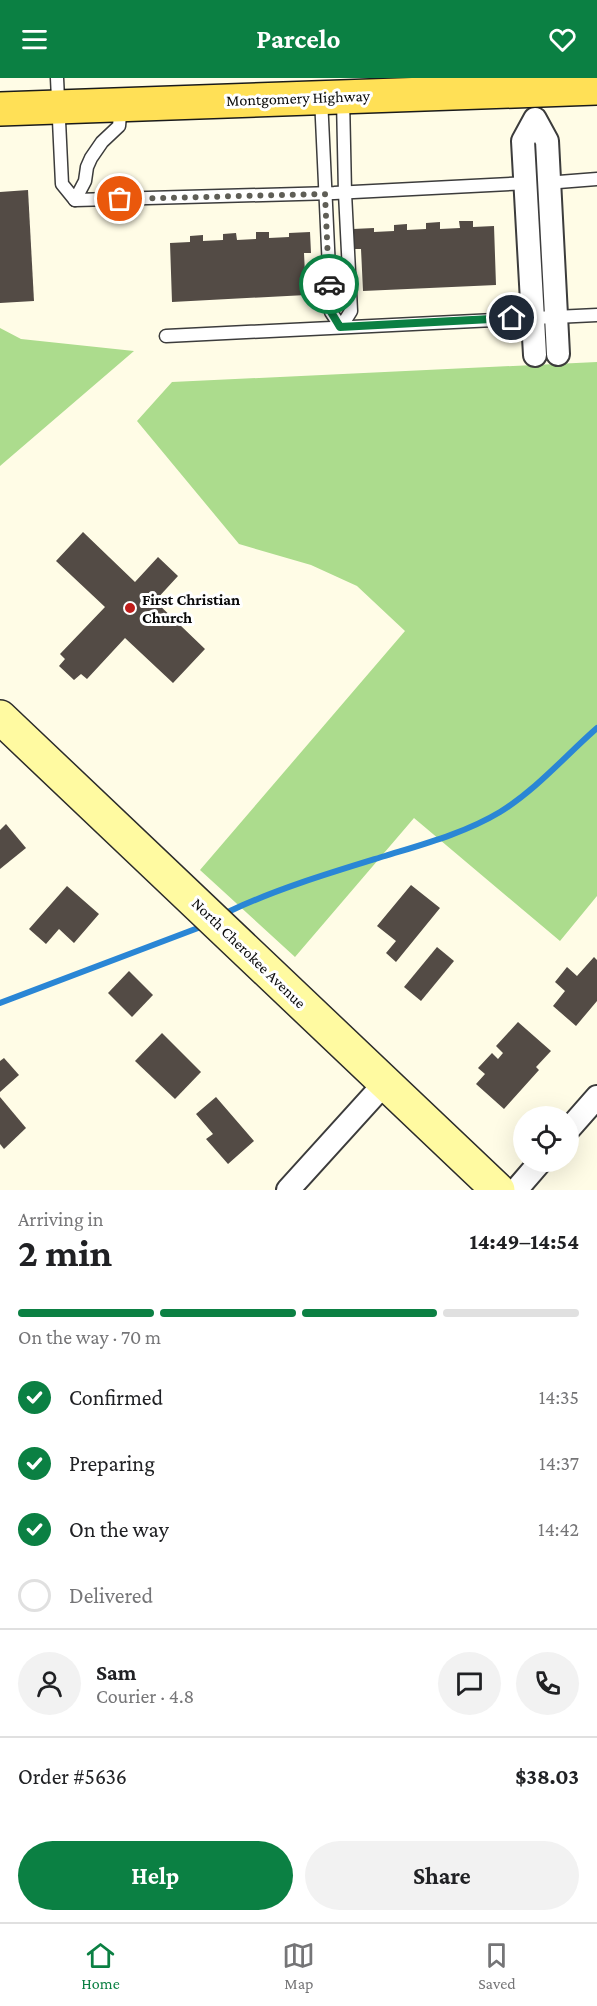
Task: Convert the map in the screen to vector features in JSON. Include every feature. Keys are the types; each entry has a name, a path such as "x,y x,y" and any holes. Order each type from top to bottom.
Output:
{"main road":[{"name":"Montgomery Highway","path":"0,109 58,92 121,104 332,97 534,96 597,88"}],"street":[{"path":"534,96 523,141 525,183 544,317 547,355"},
{"path":"534,96 547,141 549,183 544,317"},
{"name":"North Cherokee Avenue","path":"5,730 386,1083 498,1190"},
{"path":"288,1190 386,1083"},
{"path":"579,1117 597,1097"},
{"path":"516,1190 532,1172"}],"lane":[{"path":"58,92 62,184 75,201"},
{"path":"332,97 345,193 351,311 340,327"},
{"path":"332,97 325,194 331,312 340,327"},
{"path":"75,201 85,181 91,158 102,142 119,126 121,104"},
{"path":"75,201 325,194 597,179"},
{"path":"166,336 597,315"}],"green space":[{"path":"0,328 21,339 134,351 0,466"},
{"path":"597,362 597,896 560,941 414,818 295,957 200,870 405,631 357,586 311,565 239,544 137,421 172,382"}],"building":[{"path":"28,190 34,301 0,303 0,192"},
{"path":"459,221 473,221 473,227 494,226 496,285 363,291 361,249 353,249 353,229 374,228 374,232 394,231 394,225 407,224 407,230 426,229 426,223 440,222 440,229 460,228"},
{"path":"256,232 269,232 269,238 289,237 289,233 310,232 311,253 304,253 306,295 172,302 170,243 190,242 190,236 203,235 203,241 223,240 223,234 236,233 237,240 256,239"},
{"path":"83,532 135,582 158,557 178,576 155,601 205,649 173,683 125,638 87,679 81,674 74,680 59,666 65,659 60,654 105,607 56,561"},
{"path":"6,824 26,848 0,869 0,830"},
{"path":"411,885 440,908 396,962 386,953 396,941 377,926"},
{"path":"67,886 99,914 74,943 59,929 46,944 29,929"},
{"path":"437,947 454,961 421,1001 404,987"},
{"path":"594,957 597,960 597,1001 576,1026 553,1006 565,991 555,982 567,967 577,976"},
{"path":"129,971 153,995 132,1017 108,993"},
{"path":"518,1022 551,1051 536,1067 539,1070 504,1109 476,1084 485,1074 478,1068 492,1053 498,1059 503,1053 496,1046"},
{"path":"162,1033 201,1072 175,1099 135,1061"},
{"path":"4,1058 19,1075 0,1092 0,1061"},
{"path":"0,1097 26,1128 4,1149 0,1144"},
{"path":"216,1097 254,1141 228,1164 206,1139 213,1134 196,1114"}],"waterway":[{"path":"230,911 326,874 473,826 500,812 526,793 597,728"},
{"path":"0,1003 198,928"}],"way so far":[{"path":"120,199 325,194 329,284"}],"place":[{"name":"First Christian Church","path":"130,608"}],"route":[{"path":"329,284 331,312 340,327 512,318"}]}
